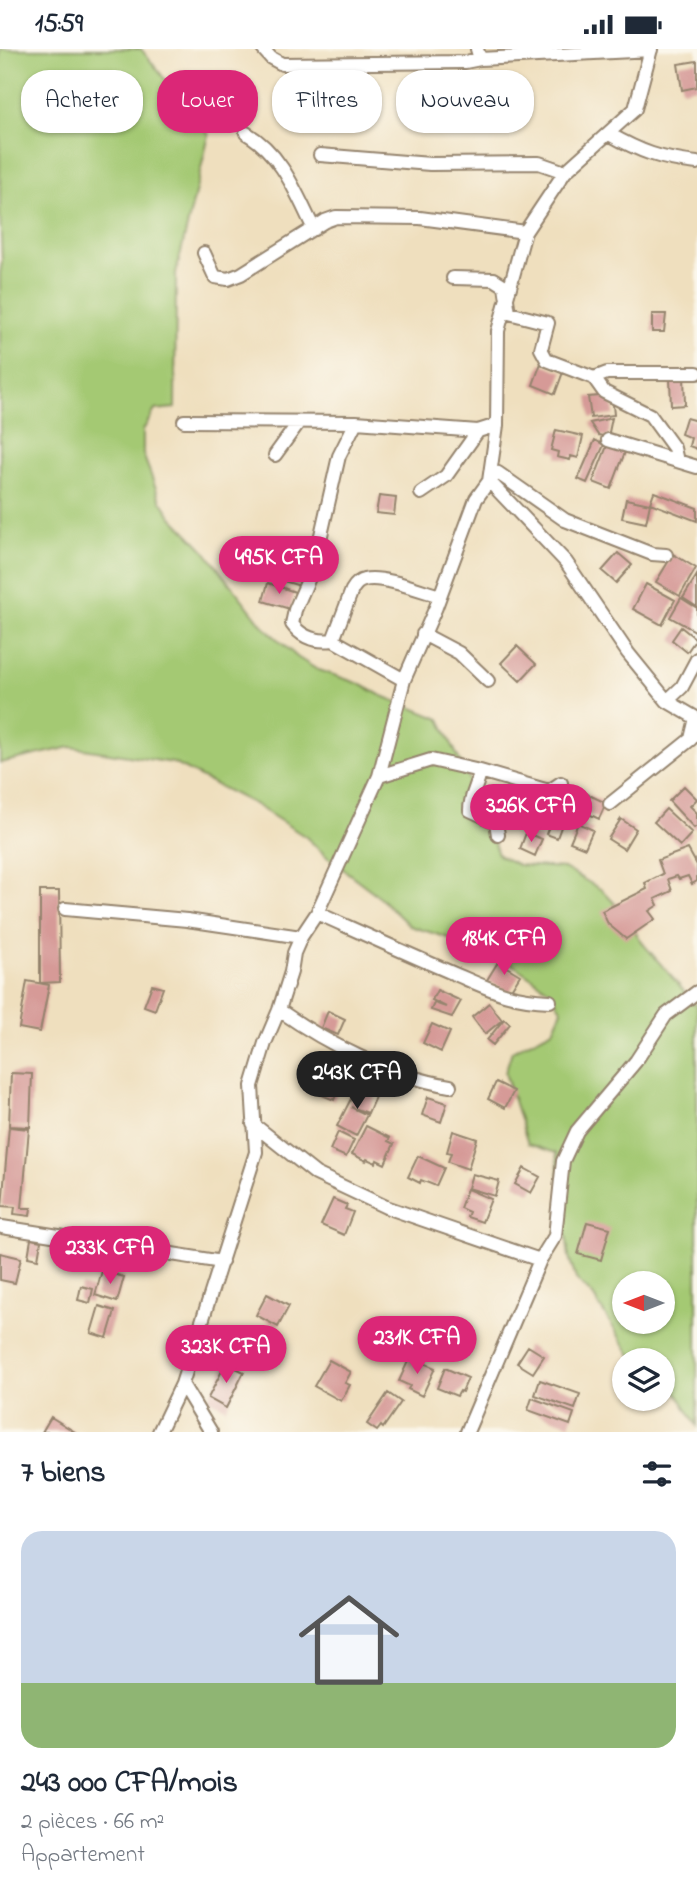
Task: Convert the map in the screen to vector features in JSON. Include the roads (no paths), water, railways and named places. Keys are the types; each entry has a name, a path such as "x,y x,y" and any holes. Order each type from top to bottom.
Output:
{"street":[{"path":"262,49 282,64 465,62 478,54 651,50 635,109 565,172 525,232 509,299 498,331 497,425 489,481"},
{"path":"246,133 258,140 285,170 314,229"},
{"path":"609,134 661,159 697,163"},
{"path":"320,155 430,164 539,163 565,172"},
{"path":"204,253 215,277 228,279 241,274 336,217 420,218 525,232"},
{"path":"453,278 494,279 505,286 509,313 548,323 541,349 547,361 594,378 604,392 650,415 674,447 677,461"},
{"path":"594,378 607,373 697,373"},
{"path":"184,421 356,422 478,431 497,425"},
{"path":"275,455 299,422"},
{"path":"356,422 339,456 317,555 292,624 308,638 333,640 404,680"},
{"path":"421,493 446,476 478,431"},
{"path":"608,440 697,467"},
{"path":"159,1432 182,1384 256,1151 252,1086 291,972 294,953 317,912 379,776 404,680 440,596 476,499 498,473 565,520 652,554 666,555"},
{"path":"489,481 566,562 628,653 667,701 696,720 691,739 610,804"},
{"path":"333,640 352,590 363,580 379,580 440,596"},
{"path":"423,634 459,653 488,681"},
{"path":"667,701 682,687 697,659"},
{"path":"379,776 431,760 480,771 536,789 550,791 561,783"},
{"path":"480,771 478,784 470,796 470,810 496,822 498,835"},
{"path":"65,909 187,920 301,937"},
{"path":"317,912 499,994 550,1001"},
{"path":"467,1432 540,1260 555,1236 563,1161 577,1131 636,1061 666,1015 697,992"},
{"path":"279,1010 305,1028 402,1074 450,1086"},
{"path":"253,1123 316,1174 386,1207 540,1260"},
{"path":"2,1227 222,1262"},
{"path":"182,1384 211,1432"}]}
